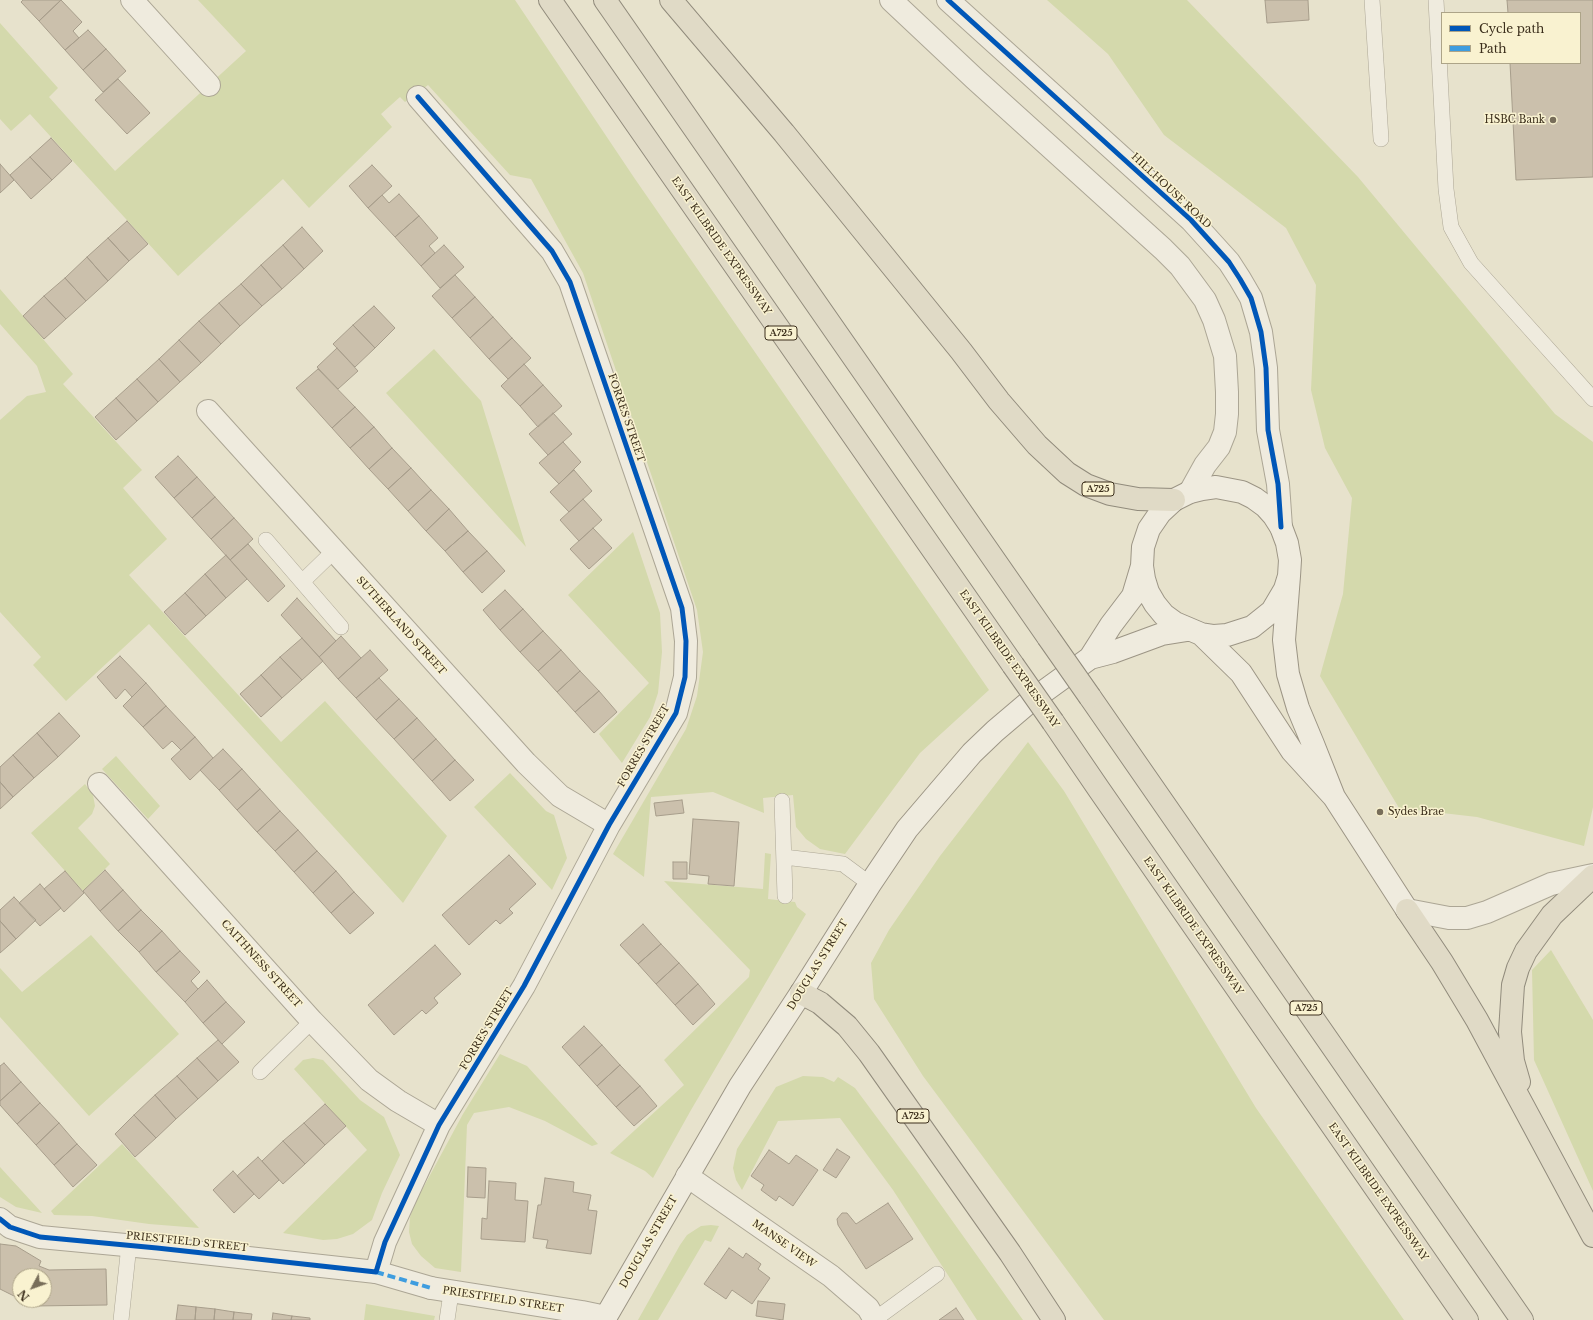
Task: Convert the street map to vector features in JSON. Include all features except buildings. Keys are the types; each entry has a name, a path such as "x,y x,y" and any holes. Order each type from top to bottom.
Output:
{"highway":[{"name":"EAST KILBRIDE EXPRESSWAY","path":"550,0 1467,1320"},
{"name":"A725","path":"605,0 1522,1320"},
{"name":"A725","path":"671,0 794,146 961,351 999,401 1037,445 1067,473 1086,485 1110,494 1138,499 1182,496"},
{"path":"1528,1114 1513,1061 1510,1032 1513,985 1526,951 1535,936 1552,915 1593,876"},
{"path":"1407,910 1442,962 1477,1020 1593,1236"},
{"name":"A725","path":"801,993 820,1003 847,1026 869,1053 1010,1253 1054,1320"},
{"name":"A725","path":"1010,1253 1065,1320"}],"street":[{"path":"132,0 209,85"},
{"path":"891,0 970,74 1163,249 1180,266 1205,300 1214,320 1222,342 1224,356 1227,392 1225,432 1219,447 1182,496 1160,513 1149,529 1143,547 1142,566 1148,592 1155,604 1169,619 1194,632 1242,673 1292,751 1334,797 1407,910 1449,918 1467,918 1487,912 1551,884 1593,876"},
{"name":"HILLHOUSE ROAD","path":"948,0 1191,220 1229,262 1251,298 1261,332 1266,368 1268,430 1278,484 1281,527"},
{"name":"FORRES STREET","path":"376,1272 385,1242 440,1125 524,986 609,825 676,713 685,677 686,641 682,608 570,282 552,251 418,97"},
{"name":"SUTHERLAND STREET","path":"208,411 526,763 560,796 609,825"},
{"path":"1182,496 1202,489 1216,487 1242,492 1265,506 1281,527 1288,543 1289,554 1289,576 1284,640 1288,674 1298,708 1314,744 1334,797"},
{"name":"DOUGLAS STREET","path":"1090,658 1111,625 1133,596 1142,566"},
{"path":"1194,632 1214,636 1227,635 1252,627 1272,611 1285,589 1289,576"},
{"name":"DOUGLAS STREET","path":"605,1318 740,1086 870,884 907,830 972,753 1028,703 1090,658 1113,652 1162,634 1194,632"},
{"name":"CAITHNESS STREET","path":"99,784 312,1021 369,1080 398,1101 440,1125"},
{"name":"MANSE VIEW","path":"687,1176 831,1276 868,1308 874,1320"},
{"name":"PRIESTFIELD STREET","path":"0,1219 10,1227 40,1237 376,1272 430,1288 582,1312 605,1318"}],"lane":[{"path":"1372,0 1380,139"},
{"path":"1436,0 1446,189 1451,227 1471,262 1593,399"},
{"path":"266,540 341,627"},
{"path":"302,582 334,551"},
{"path":"782,801 785,896"},
{"path":"784,857 843,864 870,884"},
{"path":"260,1072 312,1021"},
{"path":"121,1320 128,1245"},
{"path":"874,1320 937,1274"},
{"path":"447,1320 451,1292"}],"green space":[{"path":"198,0 515,0 635,179 989,690 920,753 845,854 820,849 806,839 796,827 793,795 763,798 764,813 713,792 651,797 644,877 613,854 686,729 697,696 703,652 697,610 583,273 531,179 510,175 428,85 405,102 400,97 381,114 392,127 309,208 283,179 178,276 30,114 11,131 0,119 0,23 58,88 49,97 115,171 246,51"},
{"path":"1047,0 1187,0 1358,177 1555,414 1593,442 1593,807 1584,846 1477,817 1399,808 1320,676 1343,594 1352,498 1325,448 1311,390 1316,285 1286,228 1164,135 1108,54"},
{"path":"0,289 73,374 63,384 142,470 123,488 167,539 129,575 281,742 325,701 447,836 403,903 149,624 66,701 33,665 41,657 0,612 0,420 27,396 46,392 37,366 0,324"},
{"path":"434,349 481,401 526,547 386,393"},
{"path":"633,532 660,613 662,652 658,693 650,717 622,763 599,734 649,683 568,595"},
{"path":"1028,742 1064,791 1256,1108 1404,1320 1104,1320 923,1076 874,999 871,963 889,930 940,856"},
{"path":"116,756 160,806 148,819 102,769"},
{"path":"510,773 546,811 554,815 567,858 552,890 474,807"},
{"path":"85,784 93,795 95,806 92,814 78,828 110,864 83,891 31,833"},
{"path":"765,853 771,854 768,899 795,902 797,907 806,914 691,1110 653,1178 645,1171 610,1153 684,1085 664,1060 749,977 750,970 664,881 763,889"},
{"path":"91,935 179,1034 89,1116 0,1017 0,968 22,992"},
{"path":"1551,950 1593,1020 1593,1191 1534,1060 1532,970"},
{"path":"500,1054 527,1066 598,1144 592,1146 545,1121 509,1107 474,1113 467,1125 461,1272 435,1268 421,1256 412,1244 409,1232 410,1217 415,1203 463,1114"},
{"path":"313,1058 323,1060 360,1100 384,1117 400,1155 382,1193 372,1220 353,1234 337,1239 323,1240 283,1233 367,1150 294,1069 303,1060"},
{"path":"803,1076 823,1077 834,1082 838,1077 855,1088 916,1170 1023,1320 977,1320 893,1190 840,1118 778,1121 742,1190 736,1180 733,1168 737,1149 776,1087"},
{"path":"122,1144 199,1228 149,1224 92,1216 54,1215 51,1211"},
{"path":"0,1167 42,1213 16,1207 0,1197"},
{"path":"701,1226 719,1226 711,1242 705,1240 658,1320 638,1320 687,1235"},
{"path":"366,1304 435,1316 434,1320 364,1320"}],"marked path":[{"path":"376,1272 431,1288"}],"cycle path":[{"path":"948,0 1191,220 1229,262 1240,279 1251,298 1261,332 1266,368 1268,430 1278,484 1281,527"},
{"path":"0,1219 10,1227 40,1237 376,1272 385,1242 439,1125 524,986 609,825 676,713 685,677 686,641 682,608 570,282 552,251 418,97"}],"place":[{"name":"HSBC Bank","path":"1553,120"},
{"name":"Sydes Brae","path":"1380,812"}]}
